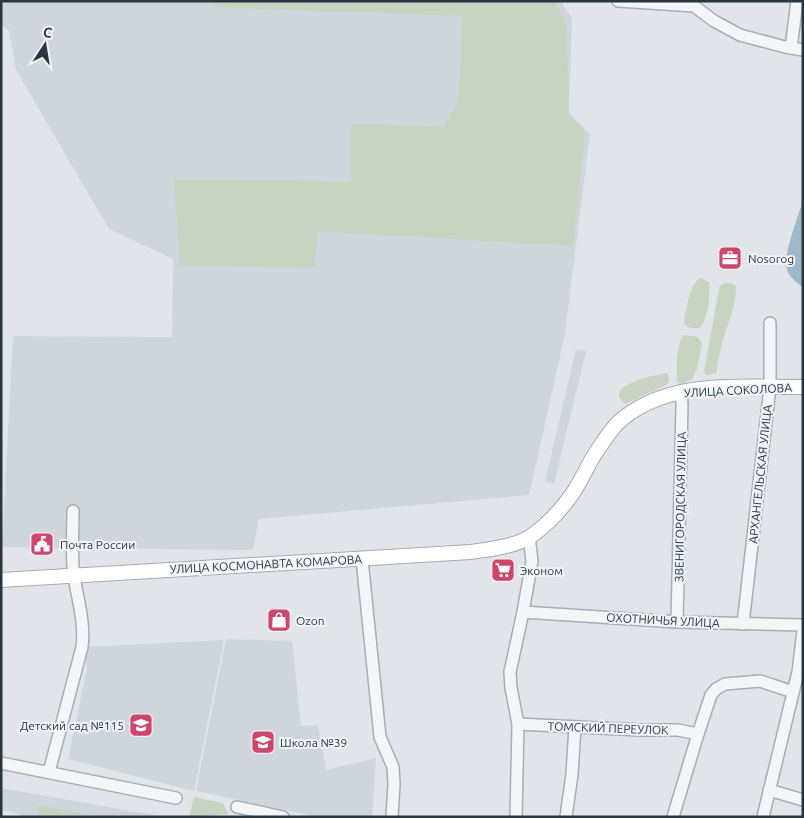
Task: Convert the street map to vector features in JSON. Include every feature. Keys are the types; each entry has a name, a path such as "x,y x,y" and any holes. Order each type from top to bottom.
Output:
{"main road":[{"name":"УЛИЦА СОКОЛОВА","path":"529,537 549,521 571,497 606,437 625,416 655,400 681,392 700,389 803,387"},
{"name":"УЛИЦА КОСМОНАВТА КОМАРОВА","path":"1,580 471,552 505,546 529,537"}],"street":[{"path":"618,1 694,6 714,21 740,35 803,50"},
{"path":"791,48 797,1"},
{"name":"АРХАНГЕЛЬСКАЯ УЛИЦА","path":"743,624 770,387 770,323"},
{"name":"ЗВЕНИГОРОДСКАЯ УЛИЦА","path":"678,622 681,392"},
{"path":"49,772 82,647 84,632 74,576 73,511"},
{"path":"516,817 518,724 510,672 532,561 529,537"},
{"path":"362,559 380,737 393,767 392,817"},
{"name":"ОХОТНИЧЬЯ УЛИЦА","path":"523,612 678,622 803,625"},
{"path":"763,817 798,672 803,631"},
{"path":"673,817 711,694 725,684 760,681 793,692"},
{"name":"ТОМСКИЙ ПЕРЕУЛОК","path":"518,724 678,730 698,734"},
{"path":"566,817 572,774 575,727"},
{"path":"1,763 176,798"},
{"path":"769,790 803,800"},
{"path":"237,807 283,817"}],"shaded area":[{"path":"1,1 561,1 572,19 569,113 590,134 565,333 529,495 259,519 253,550 2,547 13,336 172,337 173,259 109,229 16,70 9,31 1,25"},
{"path":"576,349 586,351 554,484 545,482"},
{"name":"Школа №39","path":"226,639 292,641 301,726 318,725 326,770 376,758 372,817 318,817 196,791"},
{"name":"Детский сад №115","path":"224,640 194,791 68,759 87,668 84,647"},
{"path":"1,788 165,817 92,817 39,805 39,815 51,817 25,817 14,812 1,810"}],"green space":[{"path":"216,1 555,1 566,22 569,115 585,131 573,246 317,231 315,267 180,266 174,179 351,182 351,124 444,127 459,100 462,16 215,7"},
{"path":"700,278 709,282 708,306 700,328 691,328 684,323 687,305 690,292"},
{"path":"724,283 736,286 735,300 721,346 716,373 707,376 704,372 718,294 720,286"},
{"path":"684,335 698,337 702,344 697,369 692,379 681,384 677,382 677,357 679,345"},
{"path":"667,373 669,378 668,384 625,404 619,397 620,390 631,383 642,378"},
{"path":"194,797 223,803 228,814 189,817"},
{"path":"39,805 92,817 51,817 39,815 36,808"}],"water":[{"path":"803,201 803,287 790,275 786,263 792,235"}],"place":[{"name":"Nosorog","path":"730,258"},
{"name":"Почта России","path":"42,544"},
{"name":"Эконом","path":"503,570"},
{"name":"Ozon","path":"279,620"},
{"name":"Детский сад №115","path":"141,725"},
{"name":"Школа №39","path":"263,742"}]}
